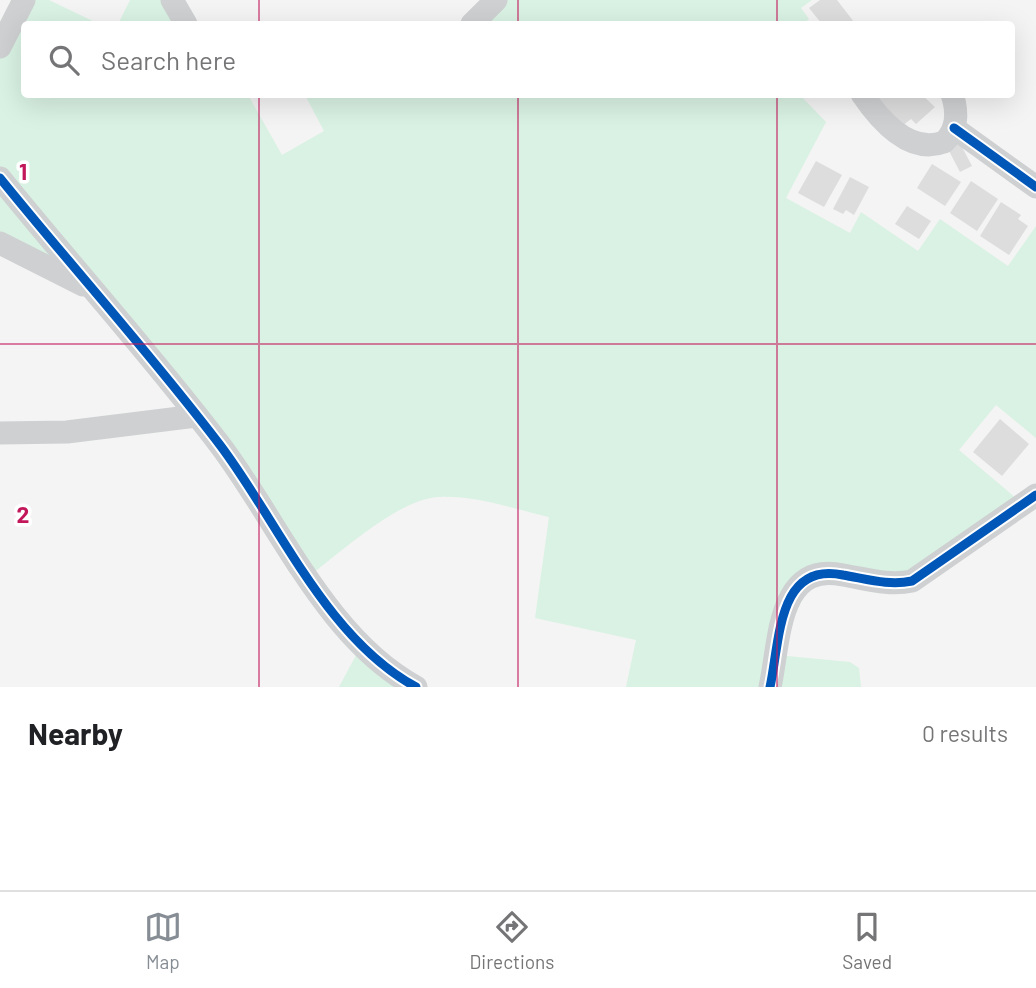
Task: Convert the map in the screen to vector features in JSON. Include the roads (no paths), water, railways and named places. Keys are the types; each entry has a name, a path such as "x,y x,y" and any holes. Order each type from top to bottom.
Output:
{"street":[{"path":"0,47 24,0"},
{"path":"172,0 184,21"},
{"path":"475,21 496,0"},
{"path":"865,98 885,124 902,136 922,143 939,144 951,135 954,128 956,117 953,98"},
{"path":"954,128 1036,187"},
{"path":"0,177 196,415 246,482 314,587 384,666 416,687"},
{"path":"0,243 92,290"},
{"path":"0,432 67,432 196,415"},
{"path":"770,687 787,608 795,588 803,579 825,572 892,584 912,581 1036,495"}]}
